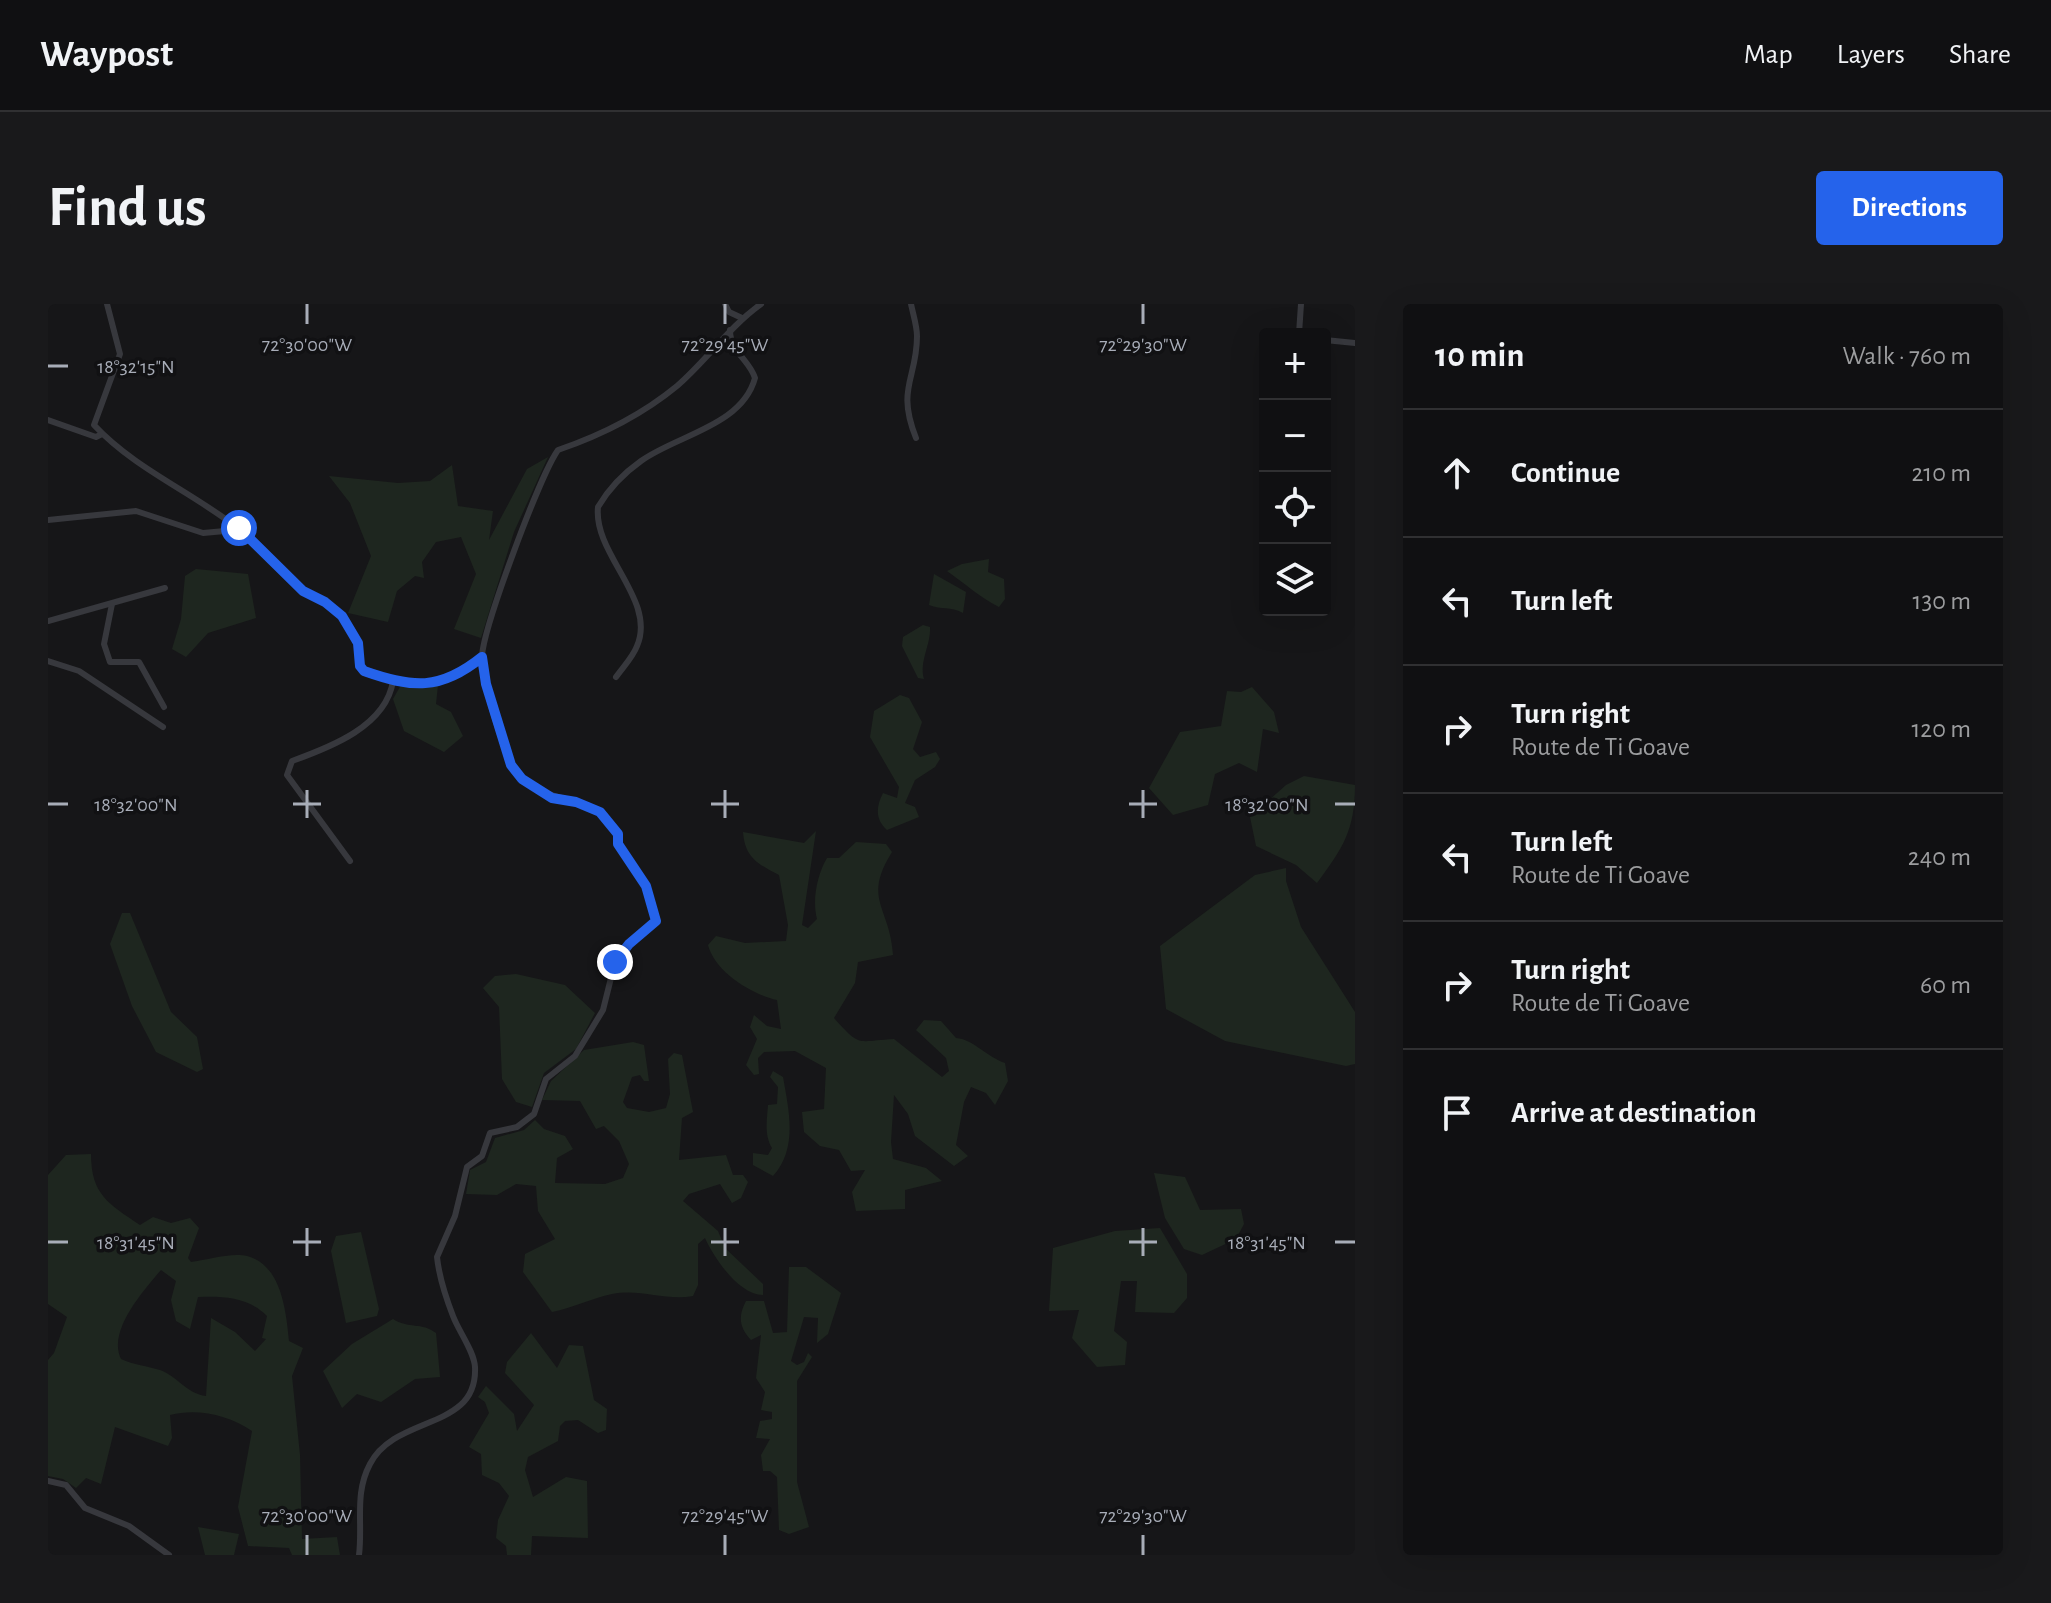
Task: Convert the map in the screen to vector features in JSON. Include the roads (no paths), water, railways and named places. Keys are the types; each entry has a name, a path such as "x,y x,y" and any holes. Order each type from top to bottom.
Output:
{"street":[{"path":"107,304 120,354 94,425 102,434 129,458 169,479 239,528 303,591 325,602 350,628 358,643 360,666 364,671 393,681 420,685 455,676 482,657"},
{"path":"725,304 729,312 742,318"},
{"path":"359,1555 359,1487 371,1461 390,1440 460,1407 472,1394 475,1364 453,1316 437,1257 455,1216 467,1167 482,1156 490,1133 517,1127 534,1114 546,1079 575,1056 603,1010 615,962 629,944 656,921 646,886 618,844 618,834 600,812 576,802 552,798 522,779 511,765 486,684 482,657 524,529 558,450 618,424 676,386 742,318 761,304"},
{"path":"911,304 917,337 906,385 908,418 916,438"},
{"path":"1299,328 1301,304"},
{"path":"616,677 637,649 637,606 599,535 598,507 639,462 731,414 744,402 755,378 752,368 732,346 730,330"},
{"path":"1331,341 1355,343"},
{"path":"48,420 96,437 102,434"},
{"path":"48,520 136,511 203,533 225,531"},
{"path":"48,621 165,588"},
{"path":"112,604 104,644 110,662 139,662 164,707"},
{"path":"48,661 79,671 163,727"},
{"path":"350,861 287,775 288,766 292,761 358,732 384,703 393,681"},
{"path":"48,1481 66,1485 85,1508 129,1526 169,1555"}]}
